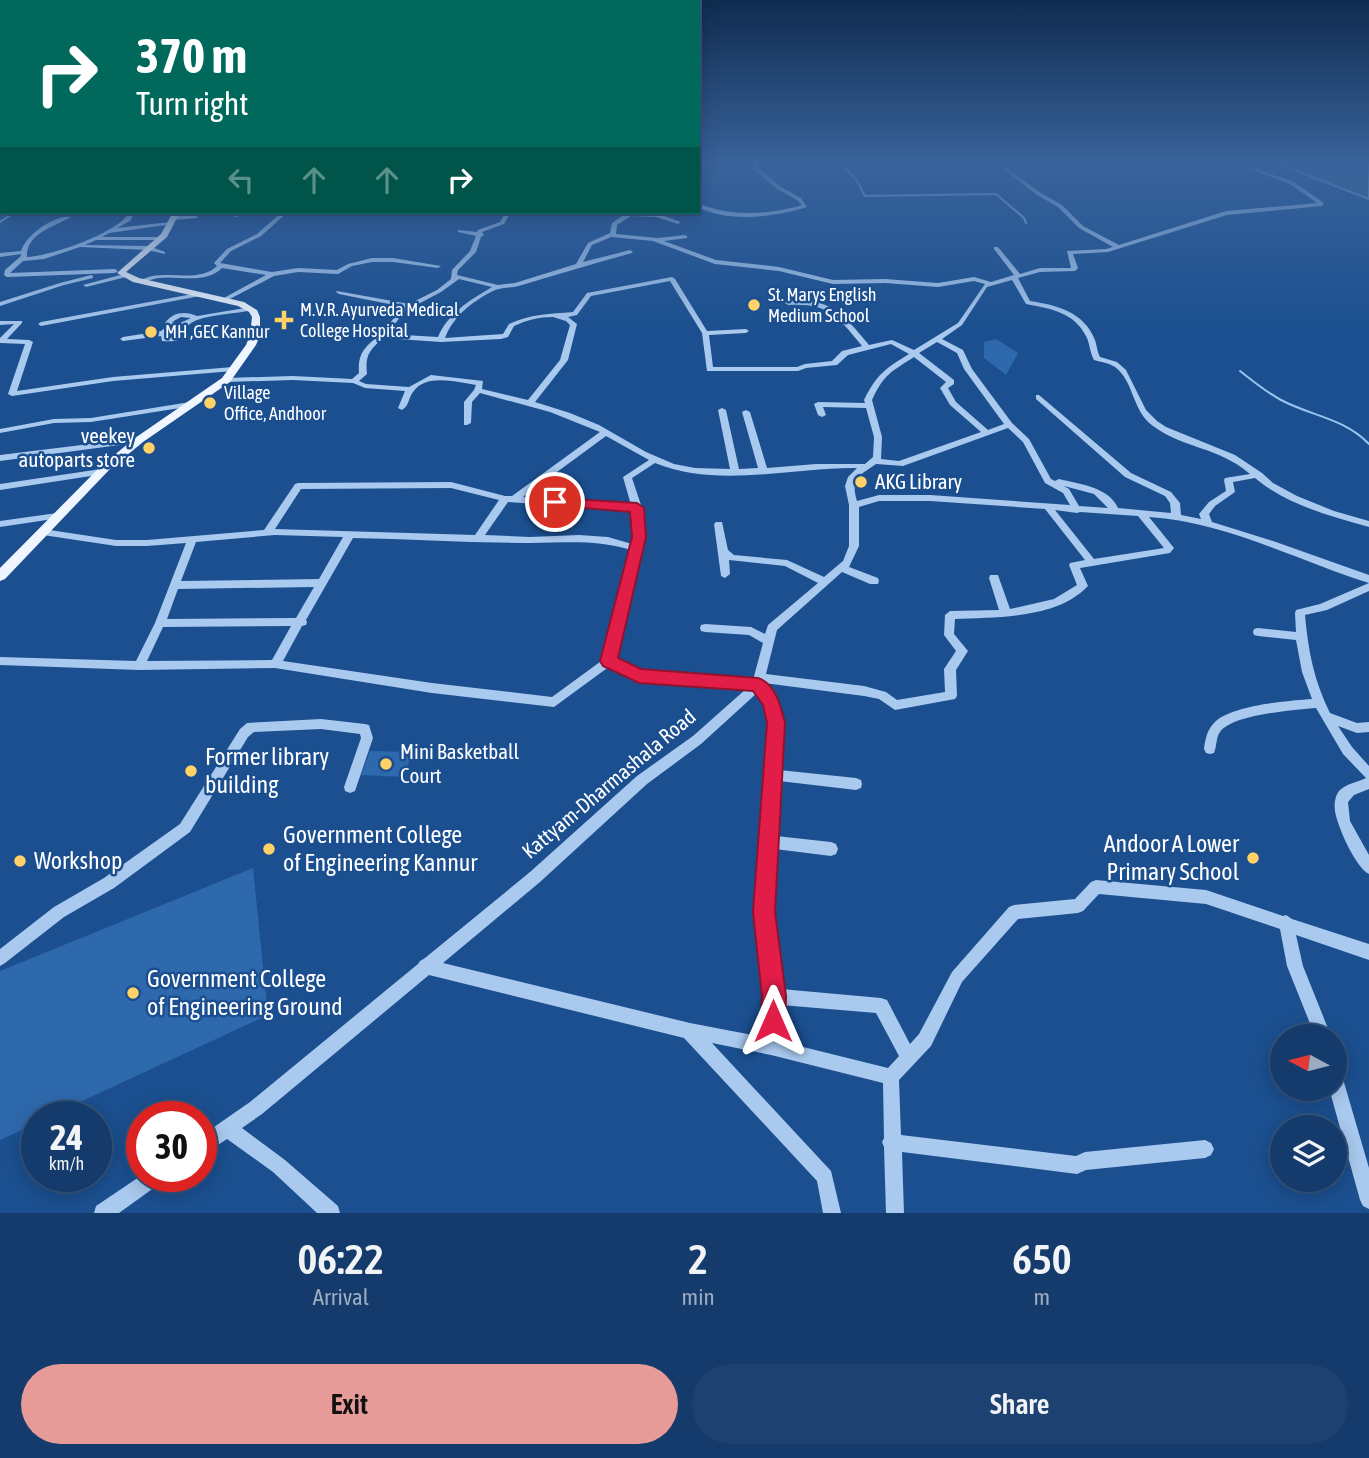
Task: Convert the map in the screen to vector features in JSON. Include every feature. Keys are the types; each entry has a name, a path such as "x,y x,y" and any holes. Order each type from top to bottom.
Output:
{"main road":[{"path":"0,576 101,472 139,440 226,380 251,345 255,335 256,317 251,309 142,281 121,272 161,238 172,220"}],"street":[{"path":"4,275 22,256 34,234 61,220"},
{"path":"0,255 32,259 96,239 128,220"},
{"path":"108,231 165,220"},
{"path":"277,220 259,236 224,255 217,263 221,266 272,274 298,270 338,272 350,265 372,260 438,266"},
{"path":"354,381 363,374 362,360 368,348 409,306 439,291 454,278 455,270 473,252 484,229 502,223 504,220"},
{"path":"611,235 614,223 619,220"},
{"path":"670,220 678,222"},
{"path":"1073,220 1081,228 1118,247"},
{"path":"876,461 878,437 869,405 871,393 885,372 939,340 960,324 982,288 1040,270 1073,270 1076,268 1069,252 1106,251 1205,220"},
{"path":"460,231 481,235"},
{"path":"578,265 590,244 611,235 685,237"},
{"path":"657,237 715,262 779,269 834,282 885,281 938,285 974,279 991,284"},
{"path":"96,239 161,238"},
{"path":"77,246 149,248 163,253"},
{"path":"996,248 1016,277 1028,303 1059,307 1067,312 1089,336 1097,358 1119,368 1132,388 1138,406 1153,422 1190,441 1230,455 1269,484 1314,508 1369,524"},
{"path":"454,278 497,287 516,285 629,252"},
{"path":"224,255 235,255"},
{"path":"142,281 157,276 210,275 221,266"},
{"path":"4,275 121,272"},
{"path":"68,289 121,272"},
{"path":"0,304 62,284 121,272"},
{"path":"224,300 272,274"},
{"path":"382,336 442,340 501,337 506,336 514,323 555,313 575,314 589,294 672,279 705,333 710,369 798,369 826,365 834,363 845,354 892,342 915,354 951,382 970,382"},
{"path":"442,340 446,326 460,309 497,287"},
{"path":"340,292 409,306"},
{"path":"41,324 198,295"},
{"path":"788,303 811,301 834,309 867,347"},
{"path":"123,339 164,333 171,326 184,325 197,318 251,309"},
{"path":"171,326 169,321 180,315 197,318"},
{"path":"531,402 565,360 574,324 562,315"},
{"path":"0,323 20,323 1,341 29,342 12,394 113,379 233,369"},
{"path":"164,333 164,340 177,339 184,325"},
{"path":"705,333 746,331"},
{"path":"939,340 960,352 968,369 1009,425 1026,440 1046,478 1066,491 1077,510"},
{"path":"226,380 293,378 354,381 365,386 410,388 431,377 473,381 480,383 468,402 467,423"},
{"path":"951,382 944,388 953,403 985,432"},
{"path":"402,408 410,388"},
{"path":"478,390 531,402 606,432 654,460 699,471 736,472 811,466 864,466 876,461 900,464 1009,425"},
{"path":"1039,397 1105,452 1128,475 1168,495 1175,503 1176,516"},
{"path":"0,432 54,421 91,421 190,404"},
{"path":"822,415 818,404 869,405"},
{"path":"722,410 736,472"},
{"path":"746,412 764,470"},
{"path":"478,537 510,499 606,432"},
{"path":"0,458 139,440"},
{"path":"0,662 139,666 275,664 432,688 554,702 609,661 639,537 637,508 627,477 654,460"},
{"path":"771,1047 774,996 764,912 776,723 771,702 759,681 772,628 841,568 853,551 857,533 854,505 850,496 851,480 864,466"},
{"path":"0,488 101,472"},
{"path":"1207,522 1204,514 1207,509 1231,492 1228,480 1259,475"},
{"path":"1046,478 1097,492 1114,506 1114,512"},
{"path":"267,533 298,486 451,485 510,499 637,508"},
{"path":"854,505 879,498 930,498 1176,516 1207,522 1369,579"},
{"path":"1049,508 1091,561"},
{"path":"609,661 639,676 759,681 864,691 882,695 895,705 921,699 941,699 951,696 950,669 961,654 959,646 949,635 950,615 1006,614 1057,602 1083,586 1074,565 1167,551 1169,548 1166,543 1141,513"},
{"path":"0,524 57,516"},
{"path":"719,524 725,574"},
{"path":"43,532 117,542 192,540 267,533 530,540 579,538 608,540 636,548"},
{"path":"275,664 302,622 350,534"},
{"path":"139,666 160,623 192,540"},
{"path":"723,551 732,558 787,563 825,582"},
{"path":"841,568 874,581"},
{"path":"994,578 1006,614"},
{"path":"174,585 323,583"},
{"path":"1369,587 1323,607 1300,613 1304,659 1318,703 1345,746 1369,774"},
{"path":"160,623 302,622"},
{"path":"705,628 751,631 769,641"},
{"path":"1258,632 1302,637"},
{"name":"Kattyam-Dharmashala Road","path":"217,1136 535,877 642,780 697,740 759,681"},
{"path":"1210,749 1215,728 1225,721 1261,709 1318,703"},
{"path":"1328,717 1357,728 1369,727"},
{"path":"0,958 59,912 109,883 185,828 244,733 251,727 321,724 365,729 367,738 350,787"},
{"path":"773,775 856,784"},
{"path":"1369,783 1346,793 1341,798 1340,807 1351,839 1369,867"},
{"path":"769,842 831,849"},
{"path":"895,1213 891,1077 926,1040 957,977 1014,912 1078,906 1096,887 1206,897 1369,952"},
{"path":"1286,922 1295,966 1318,1024"},
{"path":"425,967 891,1077"},
{"path":"774,996 881,1006 909,1058"},
{"path":"690,1031 825,1177 832,1213"},
{"path":"1341,1101 1368,1195"},
{"path":"228,1129 279,1166 331,1213"},
{"path":"891,1142 1077,1165 1085,1161 1205,1149"},
{"path":"103,1213 133,1192"}],"shaded area":[{"path":"996,339 1018,353 1006,375 984,358 984,342"},
{"name":"Mini Basketball Court","path":"370,751 413,752 403,777 361,775"},
{"name":"Government College of Engineering Ground","path":"253,868 268,1015 82,1101 21,1101 21,1130 0,1140 0,971"}],"waterway":[{"path":"0,222 4,220"},
{"path":"1240,371 1281,400 1349,428 1369,444"}],"place":[{"name":"St. Marys English Medium School","path":"754,305"},
{"name":"M.V.R. Ayurveda Medical College Hospital","path":"284,320"},
{"name":"MH ,GEC Kannur","path":"151,332"},
{"name":"Village Office, Andhoor","path":"210,403"},
{"name":"veekey autoparts store","path":"149,448"},
{"name":"AKG Library","path":"861,482"},
{"name":"Mini Basketball Court","path":"386,764"},
{"name":"Former library building","path":"191,771"},
{"name":"Government College of Engineering Kannur","path":"269,849"},
{"name":"Andoor A Lower Primary School","path":"1253,858"},
{"name":"Workshop","path":"20,861"},
{"name":"Government College of Engineering Ground","path":"133,993"}],"route":[{"path":"555,502 637,508 639,537 609,661 639,676 758,685 771,702 776,723 764,912 774,996 773,1021"}]}
